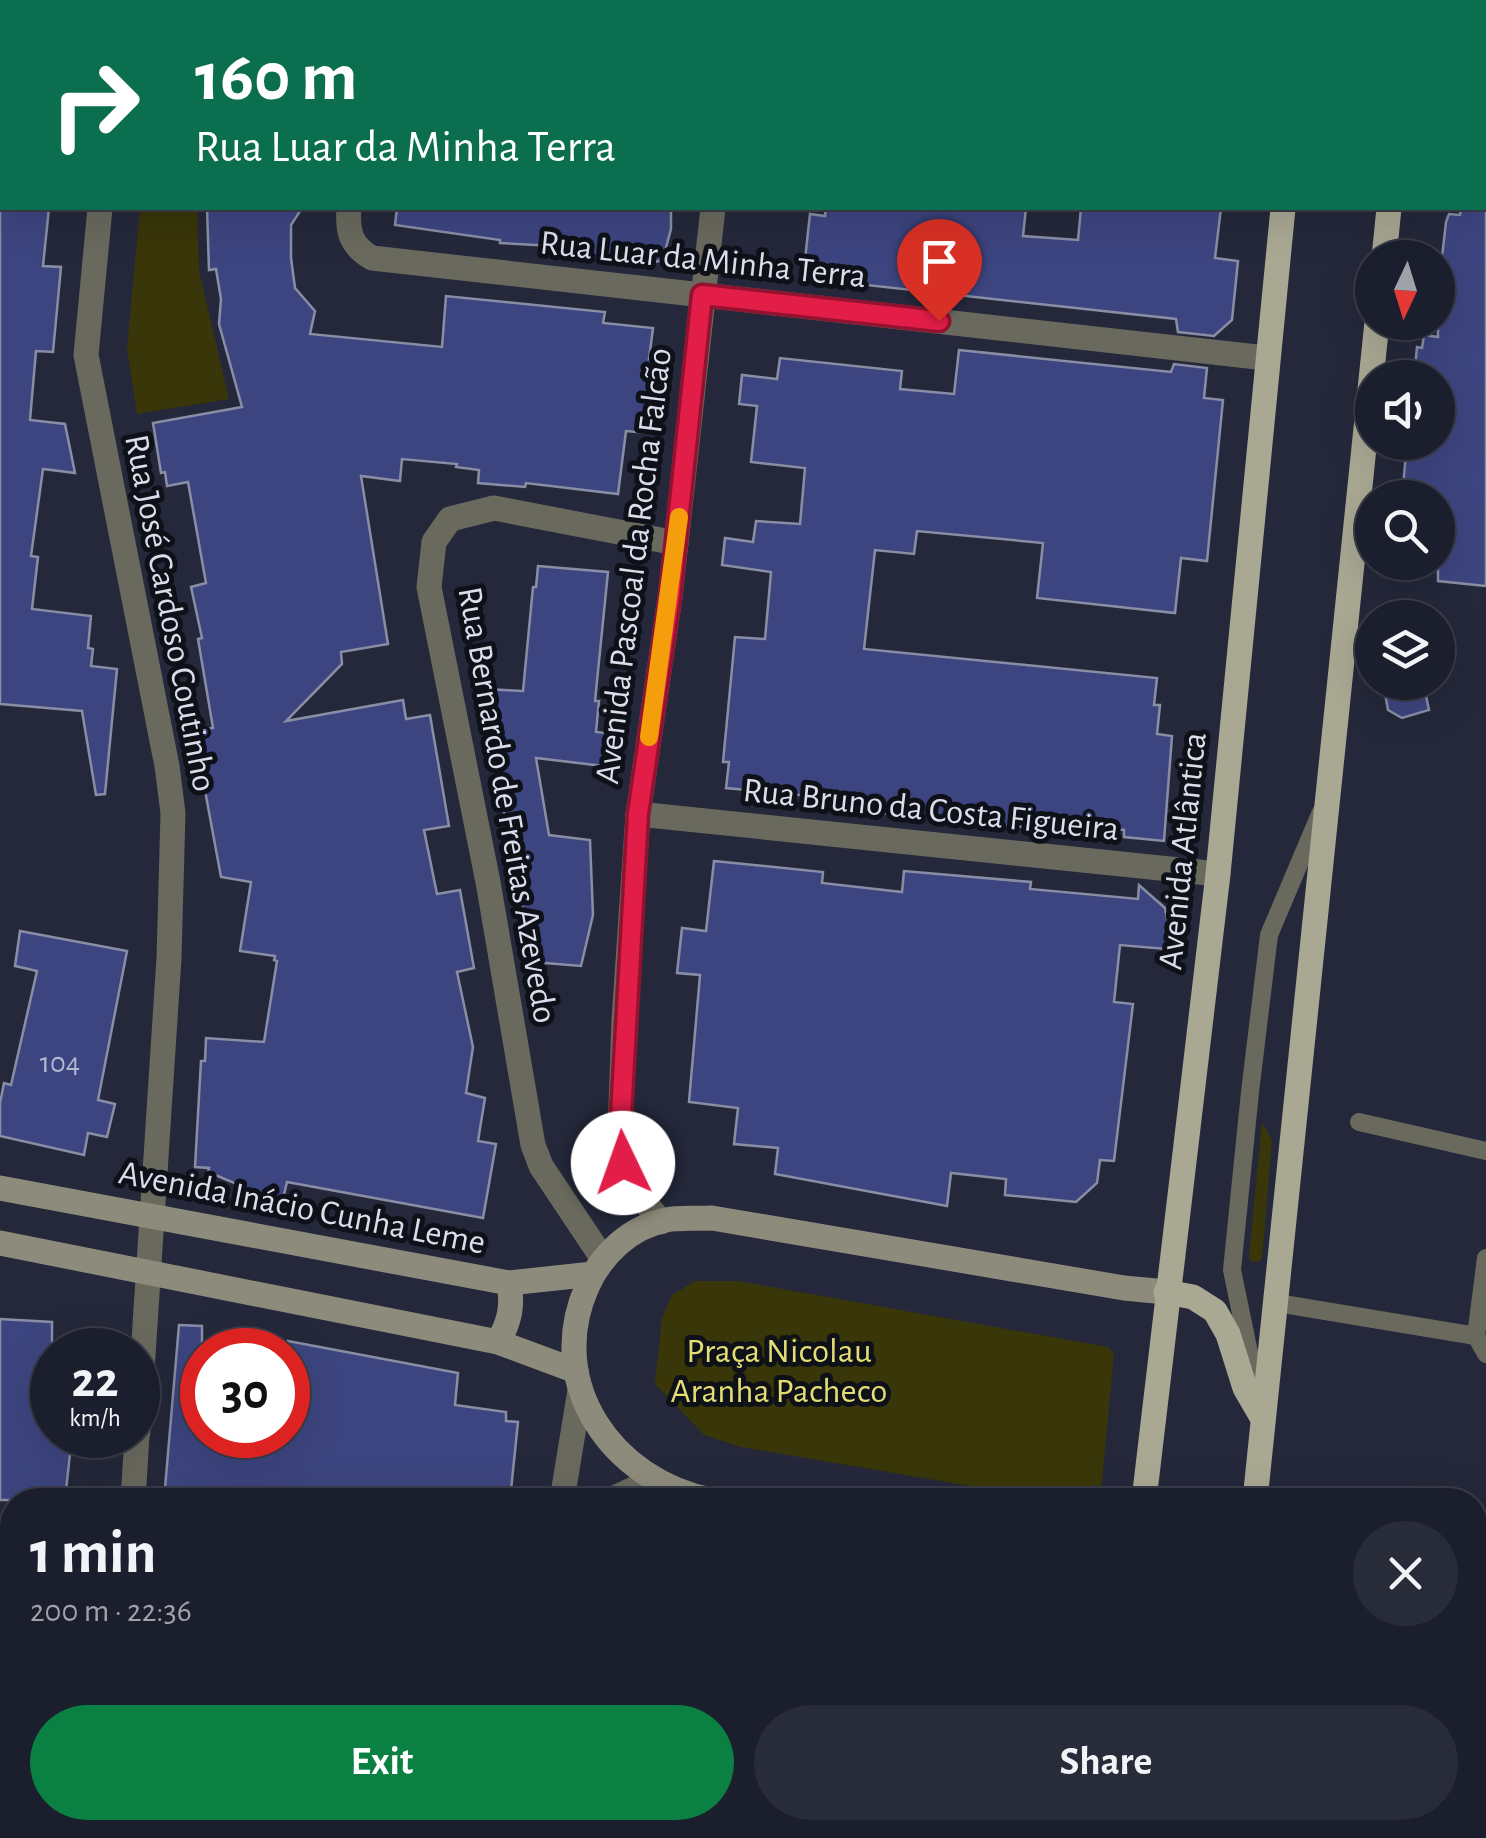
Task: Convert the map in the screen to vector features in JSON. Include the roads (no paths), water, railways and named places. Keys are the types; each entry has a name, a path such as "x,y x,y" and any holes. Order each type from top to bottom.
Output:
{"main road":[{"name":"Avenida Atlântica","path":"1145,1488 1218,874 1283,210"},
{"path":"1386,240 1389,210"},
{"path":"1256,1488 1376,340"},
{"path":"1166,1292 1193,1297 1215,1311 1263,1419"}],"street":[{"name":"Rua José Cardoso Coutinho","path":"100,210 86,355 173,813 169,958 144,1328"},
{"name":"Rua Luar da Minha Terra","path":"349,210 353,239 358,249 372,258 1266,358"},
{"name":"Avenida Pascoal da Rocha Falcão","path":"660,1222 634,1187 623,1163 620,1133 638,814 676,542 713,210"},
{"name":"Rua Bernardo de Freitas Azevedo","path":"598,1267 540,1166 533,1145 488,882 429,587 434,542 450,519 494,508 676,542"},
{"name":"Rua Bruno da Costa Figueira","path":"638,814 1218,874"},
{"name":"Avenida Inácio Cunha Leme","path":"0,1188 509,1283 598,1267"},
{"path":"564,1488 578,1380 572,1336 578,1308 598,1267 633,1232 660,1222 712,1218 1166,1292"},
{"path":"0,1244 498,1342 578,1380 602,1432 624,1457 669,1488"},
{"path":"498,1342 509,1324 509,1283"},
{"name":"Rua José Cardoso Coutinho","path":"134,1488 136,1458"},
{"path":"636,1488 654,1480"}],"lane":[{"path":"1263,1419 1232,1270 1244,1151 1270,935 1329,793"},
{"path":"1360,1122 1486,1151"},
{"path":"1486,1258 1476,1336 1486,1354"},
{"path":"1277,1302 1476,1336"}],"park label":[{"name":"Praça Nicolau Aranha Pacheco","path":"779,1371"}]}
